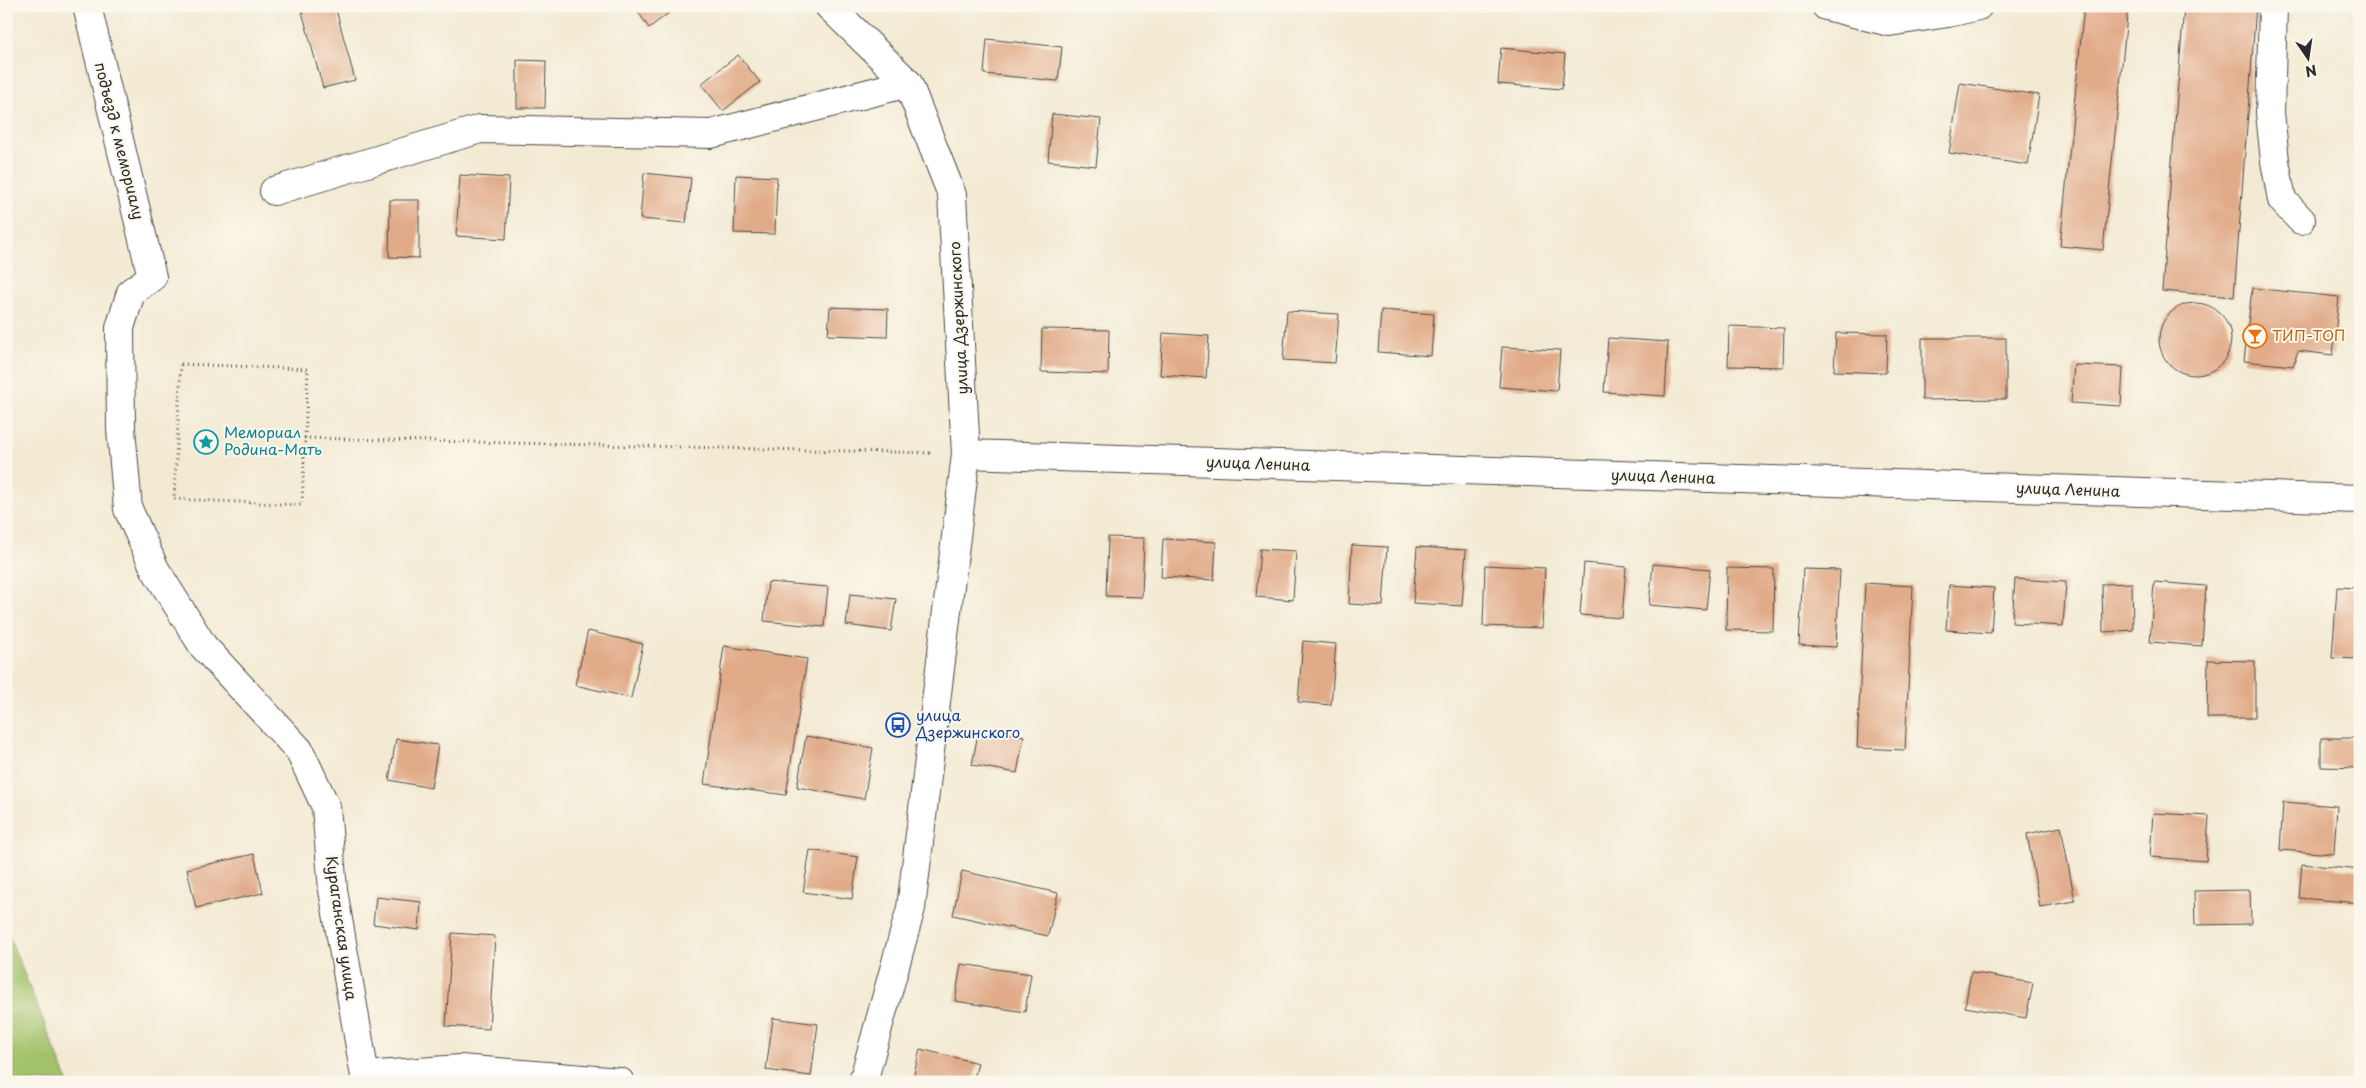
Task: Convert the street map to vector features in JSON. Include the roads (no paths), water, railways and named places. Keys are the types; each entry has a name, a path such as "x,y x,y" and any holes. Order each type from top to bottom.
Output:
{"street":[{"name":"подъезд к мемориалу","path":"87,6 152,277"},
{"name":"улица Дзержинского","path":"829,6 908,83 952,195 966,454 911,908 863,1082"},
{"path":"1826,6 1889,22 1948,13 1978,6"},
{"path":"2273,6 2270,113 2276,161 2282,200 2301,220"},
{"path":"274,191 480,129 711,134 908,83"},
{"name":"Кураганская улица","path":"152,277 132,292 120,328 121,429 128,509 155,569 203,646 299,750 326,807 332,890 364,1079"},
{"name":"улица Ленина","path":"966,454 2360,499"},
{"path":"364,1079 460,1069 620,1082"}],"place":[{"name":"ТИП-ТОП","path":"2255,336"},
{"name":"Мемориал Родина-Мать","path":"206,442"},
{"name":"улица Дзержинского","path":"898,725"}]}
